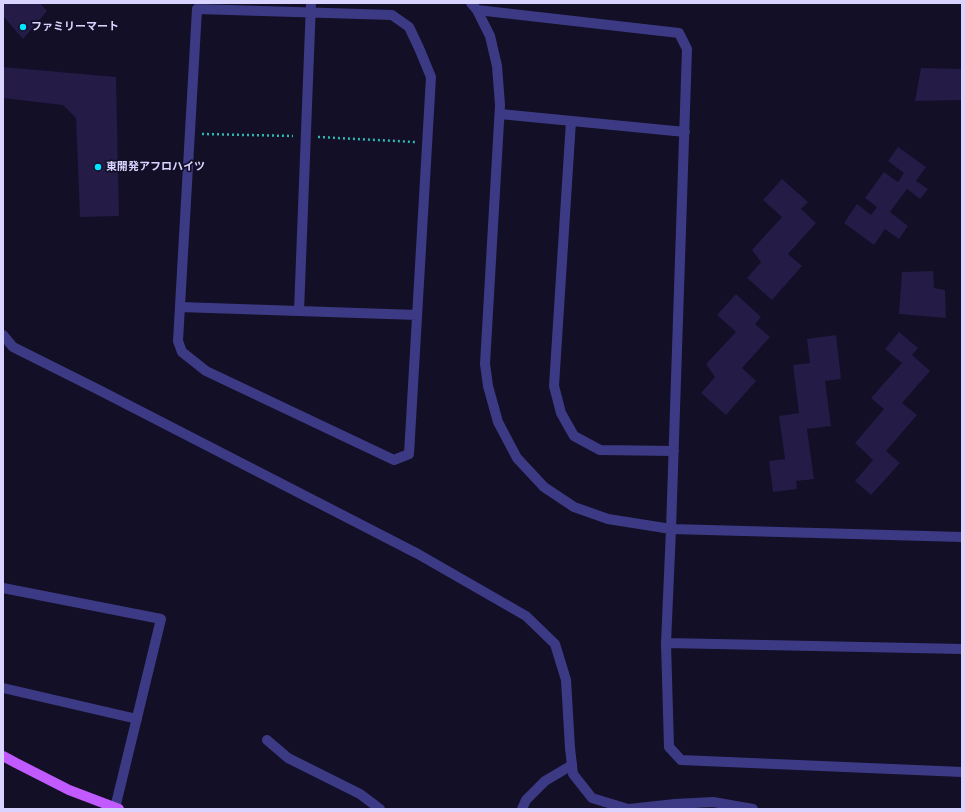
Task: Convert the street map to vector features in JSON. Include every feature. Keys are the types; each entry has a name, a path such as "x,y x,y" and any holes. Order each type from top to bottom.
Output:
{"main road":[{"path":"3,756 69,790 117,808"}],"street":[{"path":"197,6 311,8 392,15 409,27 431,77 409,454 394,460 206,371 182,352 178,341 197,6"},
{"path":"474,7 490,36 497,66 500,105 485,364 488,386 498,422 517,458 544,487 574,507 608,520 671,529 962,537"},
{"path":"474,7 679,33 688,49 666,643 670,747 681,760 962,772"},
{"path":"300,311 311,8"},
{"path":"500,114 685,132"},
{"path":"571,121 554,386 561,413 574,436 600,450 674,452"},
{"path":"180,307 417,315"},
{"path":"3,335 13,347 108,394 418,554 526,616 555,644 566,680 573,774 592,798 612,807 628,809 713,802 753,809"},
{"path":"3,588 161,619 117,808"},
{"path":"666,643 962,649"},
{"path":"3,688 137,719"},
{"path":"267,740 288,758 360,794 380,809"},
{"path":"522,809 526,800 545,781 572,765"}],"building":[{"name":"ファミリーマート","path":"3,3 40,3 47,11 23,39 3,16"},
{"name":"東開発アフロハイツ","path":"3,67 116,77 119,216 80,217 76,118 63,105 3,98"},
{"path":"921,68 962,69 962,100 915,101"},
{"path":"898,147 926,167 916,181 928,189 920,199 907,189 890,212 908,226 899,239 885,229 874,245 844,223 857,204 871,215 877,207 865,198 884,172 898,182 904,173 888,161"},
{"path":"782,179 808,202 801,209 816,223 788,254 802,266 772,300 747,278 761,262 752,250 782,217 763,200"},
{"path":"933,271 934,288 945,290 946,318 899,314 902,272"},
{"path":"736,294 761,317 755,324 770,337 742,368 756,381 726,415 701,393 715,377 706,364 736,332 717,315"},
{"path":"899,332 918,348 912,355 930,371 902,403 917,415 886,451 900,463 871,495 855,481 873,460 855,443 884,409 871,398 902,363 885,349"},
{"path":"836,335 841,379 825,381 831,426 807,429 814,479 796,481 797,489 773,492 769,461 785,459 779,416 799,413 793,365 810,363 807,339"}],"place":[{"name":"ファミリーマート","path":"23,27"},
{"name":"東開発アフロハイツ","path":"98,167"}]}
